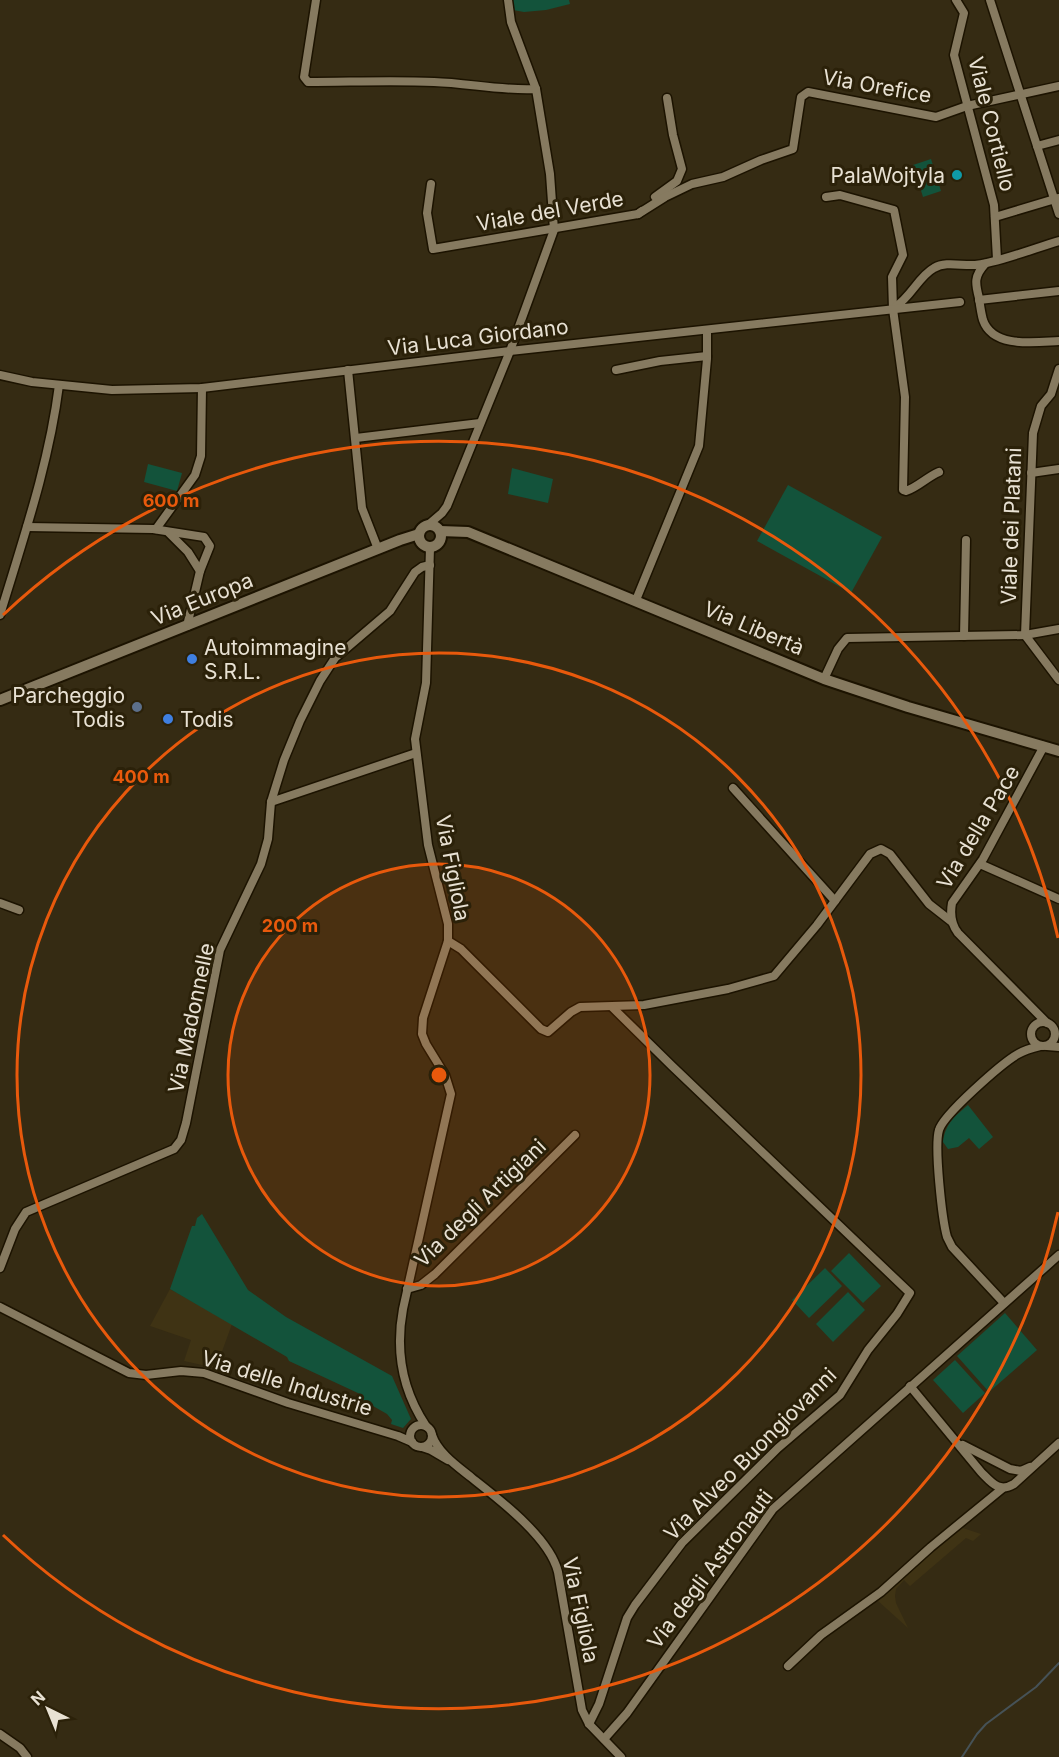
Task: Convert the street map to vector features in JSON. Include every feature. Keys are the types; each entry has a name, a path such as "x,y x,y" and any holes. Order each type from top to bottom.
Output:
{"street":[{"path":"316,0 304,77 308,82 404,80 512,90 536,89"},
{"path":"428,525 435,526 440,531 440,542 430,548 421,544 419,534 422,528 442,513 447,506 510,351 554,230 550,174 536,89 512,22 508,0"},
{"name":"Viale Cortiello","path":"956,0 964,13 954,55 994,205 997,259"},
{"path":"990,0 1037,146 1057,199 1059,214"},
{"name":"Via Orefice","path":"638,214 692,184 723,177 793,149 801,97 808,92 936,117 967,106 1059,86"},
{"name":"Viale del Verde","path":"431,184 427,213 433,249 638,214 651,200 676,181 682,169 673,135 668,98"},
{"path":"1037,146 1059,140"},
{"path":"826,197 840,195 894,210 903,255 892,277 893,309 905,397 903,490 912,489 939,472"},
{"path":"995,217 1057,199"},
{"path":"893,309 904,301 929,271 942,264 985,264 1059,241"},
{"path":"959,264 969,271 975,283 983,320 987,327 998,336 1005,340 1059,341"},
{"path":"975,283 976,276 985,264"},
{"path":"979,300 1059,291"},
{"name":"Via Luca Giordano","path":"0,375 59,385 112,390 202,388 510,351 960,302"},
{"path":"636,600 699,446 708,330"},
{"path":"616,370 660,361 707,356"},
{"name":"Viale dei Platani","path":"1059,369 1051,394 1041,406 1033,433 1025,635 1059,680"},
{"path":"348,370 362,508 378,549"},
{"path":"0,615 45,465 56,414 59,385"},
{"path":"156,529 195,475 201,456 202,388"},
{"path":"356,438 480,423"},
{"path":"1032,472 1059,469"},
{"path":"27,527 156,529 204,537 210,546 186,626"},
{"path":"166,531 174,536 201,571"},
{"name":"Via Libertà","path":"440,531 468,532 824,679 908,707 1059,751"},
{"name":"Via Europa","path":"0,700 419,534"},
{"path":"964,636 966,540"},
{"name":"Via Figliola","path":"426,1426 417,1413 402,1376 399,1327 451,1094 446,1075 422,1034 423,1018 448,941 448,924 428,845 415,739 426,682 430,548"},
{"name":"Via Madonnelle","path":"0,1268 18,1223 26,1212 174,1149 181,1140 195,1083 220,950 261,864 268,839 271,802 284,760 300,721 320,681 335,658 390,612 415,572 430,565"},
{"path":"824,679 838,649 847,638 1025,635 1059,629"},
{"name":"Via della Pace","path":"1043,1046 1053,1042 1057,1033 958,933 952,922 952,903 980,864 1044,747"},
{"path":"271,802 416,753"},
{"path":"733,788 835,901"},
{"path":"448,941 461,949 545,1032 548,1032 577,1008 669,1001 728,989 774,976 788,963 870,854 877,850 884,850 890,854 929,904 952,922"},
{"path":"980,864 1059,899"},
{"path":"0,903 19,910"},
{"path":"1029,1004 1034,1042 1043,1046 1059,1047"},
{"name":"Via Alveo Buongiovanni","path":"589,1724 599,1704 627,1618 635,1605 682,1544 778,1448 840,1395 868,1350 897,1314 910,1293 612,1007"},
{"path":"1004,1303 952,1247 947,1237 940,1178 938,1134 946,1116 1016,1055 1040,1023 1047,1023"},
{"path":"1016,1055 1043,1046"},
{"name":"Via degli Artigiani","path":"407,1289 421,1285 435,1274 575,1135"},
{"name":"Via degli Astronauti","path":"604,1739 627,1713 773,1509 1059,1255"},
{"name":"Via delle Industrie","path":"0,1306 129,1373 146,1375 181,1371 204,1373 398,1436 431,1450 451,1462"},
{"path":"910,1386 990,1482 1003,1488"},
{"path":"412,1442 417,1413"},
{"path":"398,1436 426,1426 432,1435 430,1442 421,1447"},
{"name":"Via Figliola","path":"432,1435 451,1462 514,1514 554,1557 582,1710 589,1724 621,1757"},
{"path":"958,1442 1010,1469 1021,1471 1033,1466"},
{"path":"788,1666 822,1635 881,1592 931,1547 1003,1488 1022,1477 1059,1443"},
{"path":"0,1734 20,1748 27,1757"}],"shaded area":[{"path":"170,1289 232,1324 216,1368 184,1361 191,1340 150,1326"},
{"path":"960,1527 981,1534 973,1541 966,1538 910,1586 904,1580 896,1589 896,1603 908,1628 877,1600"}],"green space":[{"path":"512,0 569,0 570,4 524,12 513,10"},
{"path":"931,159 941,191 923,197 913,165"},
{"path":"148,464 182,473 177,491 144,482"},
{"path":"512,468 553,479 548,503 508,494"},
{"path":"788,485 882,537 851,593 757,541"},
{"path":"968,1105 993,1137 979,1149 969,1138 958,1147 948,1149 943,1142 948,1125"},
{"path":"202,1214 248,1290 286,1317 392,1376 411,1419 403,1428 391,1424 392,1420 387,1414 359,1398 360,1394 289,1361 287,1357 170,1289 192,1226 195,1226 197,1218"},
{"path":"849,1253 881,1286 863,1303 831,1271"},
{"path":"825,1268 842,1286 809,1318 792,1300"},
{"path":"848,1292 865,1310 833,1342 816,1324"},
{"path":"1005,1313 1037,1350 989,1392 957,1356"},
{"path":"955,1360 985,1393 963,1413 933,1380"}],"waterway":[{"path":"962,1757 986,1724 1036,1687 1059,1663"}],"place":[{"name":"PalaWojtyla","path":"957,175"},
{"name":"Autoimmagine S.R.L.","path":"192,659"},
{"name":"Parcheggio Todis","path":"137,707"},
{"name":"Todis","path":"168,719"}]}
